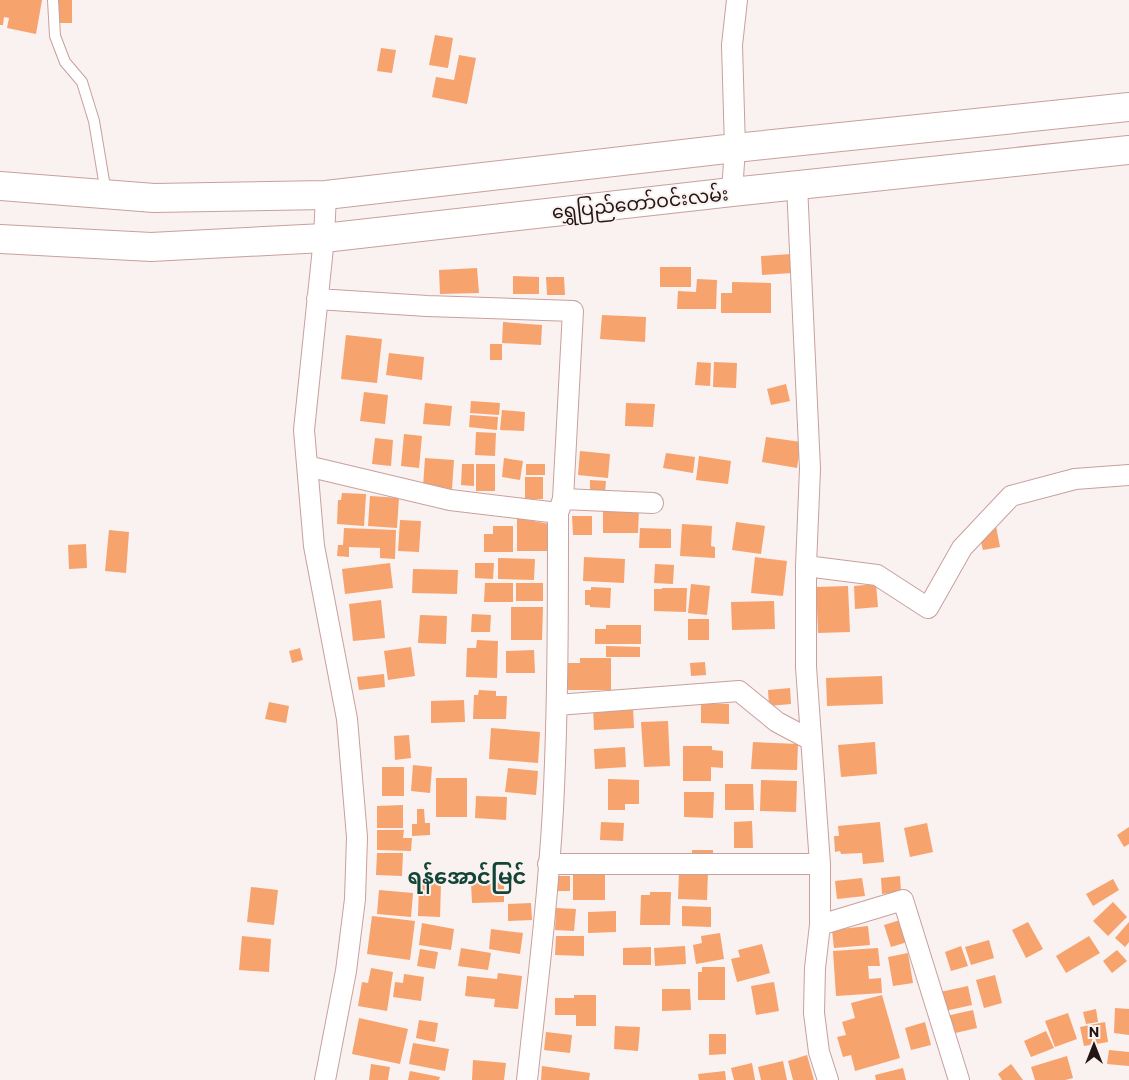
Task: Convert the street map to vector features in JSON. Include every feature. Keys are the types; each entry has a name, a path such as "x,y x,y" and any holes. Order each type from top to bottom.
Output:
{"main road":[{"path":"0,186 154,198 326,196 735,148 1129,107"},
{"name":"ရွှေပြည်တော်ဝင်းလမ်း","path":"0,239 151,247 324,238 1129,150"}],"street":[{"path":"732,192 735,148 732,45 737,0"},
{"path":"797,185 810,469 806,566 806,667 820,864 820,925 815,968 814,1013 819,1052 828,1080"},
{"path":"325,1080 346,971 355,899 357,837 347,719 314,546 304,430 324,238 326,196"},
{"path":"318,299 427,306 573,310 560,506 557,705 552,810 536,1003 526,1080"},
{"path":"307,466 450,500 560,506 654,503"},
{"path":"806,566 877,575 928,608 962,548 1011,496 1076,479 1129,475"},
{"path":"557,705 739,691 776,722 811,740"},
{"path":"548,864 820,864"},
{"path":"820,925 903,900 960,1080"}],"lane":[{"path":"53,0 55,36 65,62 82,82 94,121 106,194"}],"building":[{"path":"0,0 42,0 36,34 7,28 9,18 4,17 3,25 0,25"},
{"path":"59,0 72,0 72,23 59,23"},
{"path":"435,35 453,38 448,68 429,65"},
{"path":"381,48 396,50 392,73 377,71"},
{"path":"459,55 476,58 467,104 432,97 436,77 454,80"},
{"path":"791,254 792,273 762,275 761,256"},
{"path":"660,267 691,267 691,287 660,287"},
{"path":"477,268 479,293 440,294 439,270"},
{"path":"513,276 539,277 539,294 513,294"},
{"path":"546,277 564,277 565,295 547,295"},
{"path":"697,279 717,280 716,309 677,309 678,291 696,292"},
{"path":"732,282 771,283 771,313 721,313 721,293 732,293"},
{"path":"602,315 646,317 645,342 600,339"},
{"path":"503,322 542,325 541,345 502,343"},
{"path":"346,335 382,339 377,383 341,379"},
{"path":"490,344 502,344 502,360 490,360"},
{"path":"389,353 424,357 422,380 386,375"},
{"path":"697,362 711,363 710,386 695,385"},
{"path":"714,362 737,363 736,388 713,387"},
{"path":"786,384 790,401 771,405 767,389"},
{"path":"364,392 388,395 385,424 360,421"},
{"path":"471,401 500,403 499,415 470,413"},
{"path":"425,403 452,406 450,426 423,424"},
{"path":"626,403 655,404 653,427 625,426"},
{"path":"502,410 525,412 524,431 500,430"},
{"path":"470,415 498,417 497,430 469,427"},
{"path":"476,432 496,433 495,456 475,455"},
{"path":"404,434 422,436 419,468 401,466"},
{"path":"766,437 801,442 797,468 762,462"},
{"path":"375,438 393,440 391,466 372,464"},
{"path":"580,451 610,454 608,478 578,475"},
{"path":"666,453 695,457 693,473 663,468"},
{"path":"699,456 731,461 728,484 696,480"},
{"path":"425,458 454,460 452,489 423,487"},
{"path":"504,458 523,461 520,480 502,477"},
{"path":"462,464 474,464 474,486 461,485"},
{"path":"476,464 495,464 495,491 476,491"},
{"path":"526,464 545,464 545,475 526,475"},
{"path":"525,477 543,477 543,499 525,499"},
{"path":"590,480 606,481 605,493 590,493"},
{"path":"342,493 366,494 364,526 337,524 338,500 341,500"},
{"path":"370,496 399,498 397,528 368,526"},
{"path":"603,508 639,509 638,533 603,533"},
{"path":"572,516 592,516 592,535 573,535"},
{"path":"517,518 549,524 549,551 517,551"},
{"path":"400,520 421,521 419,552 398,551"},
{"path":"736,522 765,526 761,554 732,550"},
{"path":"682,524 712,526 711,546 715,547 715,558 680,556"},
{"path":"493,526 513,526 513,552 484,552 484,534 493,534"},
{"path":"996,526 1000,547 983,550 979,534"},
{"path":"344,528 396,530 395,559 380,558 380,548 349,547 349,557 337,556 338,545 343,545"},
{"path":"640,528 671,529 671,548 639,548"},
{"path":"109,530 129,532 126,573 105,571"},
{"path":"86,544 87,568 69,569 68,545"},
{"path":"584,557 625,559 624,583 583,581"},
{"path":"755,557 787,561 783,596 751,593"},
{"path":"498,558 535,559 534,580 498,579"},
{"path":"390,563 393,588 345,594 342,569"},
{"path":"475,563 494,563 493,579 475,578"},
{"path":"655,564 674,565 673,584 654,583"},
{"path":"413,569 458,570 457,594 412,593"},
{"path":"485,583 513,583 513,602 484,602"},
{"path":"516,583 543,583 543,601 516,601"},
{"path":"691,584 710,586 707,615 688,613"},
{"path":"876,584 878,607 855,609 854,586"},
{"path":"848,586 850,632 818,633 816,587"},
{"path":"591,587 611,588 610,608 585,605 585,590 591,590"},
{"path":"687,588 686,612 654,611 654,589"},
{"path":"381,600 385,638 353,641 349,604"},
{"path":"774,601 775,629 732,630 731,602"},
{"path":"511,607 543,607 542,640 511,640"},
{"path":"472,614 491,615 490,632 471,632"},
{"path":"420,615 447,616 446,644 418,643"},
{"path":"688,619 709,619 709,640 688,640"},
{"path":"606,625 641,625 641,644 595,644 595,629 606,629"},
{"path":"477,640 498,641 497,678 466,677 467,648 476,648"},
{"path":"606,646 640,647 640,657 606,657"},
{"path":"411,647 415,676 388,680 384,651"},
{"path":"300,648 303,660 292,663 289,651"},
{"path":"534,650 535,673 506,673 506,651"},
{"path":"580,658 611,658 611,690 568,690 568,663 580,663"},
{"path":"705,662 706,675 691,676 690,663"},
{"path":"384,674 385,687 359,690 357,677"},
{"path":"882,676 883,704 827,706 826,678"},
{"path":"790,688 791,704 769,706 768,690"},
{"path":"479,690 496,691 496,696 507,696 506,719 473,719 474,695 478,695"},
{"path":"464,700 465,722 431,723 431,701"},
{"path":"269,702 289,706 286,723 265,719"},
{"path":"701,703 729,704 729,724 701,723"},
{"path":"633,706 634,728 594,730 593,708"},
{"path":"668,721 670,766 644,767 641,722"},
{"path":"491,728 540,732 538,763 489,759"},
{"path":"409,735 411,758 395,760 394,736"},
{"path":"753,742 798,744 797,770 751,769"},
{"path":"875,742 877,774 841,777 838,745"},
{"path":"683,746 712,746 712,750 723,751 723,768 711,767 711,781 683,781"},
{"path":"625,747 626,767 595,769 594,749"},
{"path":"413,765 432,767 430,793 411,791"},
{"path":"382,767 404,767 404,796 382,796"},
{"path":"508,768 538,771 536,795 505,792"},
{"path":"436,778 467,778 467,817 436,817"},
{"path":"608,779 639,780 639,804 625,804 625,810 608,810"},
{"path":"761,780 797,781 796,812 760,811"},
{"path":"725,784 753,784 754,810 725,810"},
{"path":"684,792 714,792 713,818 684,817"},
{"path":"476,796 507,797 506,820 475,818"},
{"path":"403,805 403,828 377,828 377,806"},
{"path":"417,809 424,809 425,823 430,823 430,835 412,836 412,824 417,824"},
{"path":"752,821 753,848 734,848 734,822"},
{"path":"601,822 624,823 623,841 600,840"},
{"path":"880,822 884,862 863,864 862,853 841,854 840,851 835,852 834,836 839,836 838,826"},
{"path":"927,823 933,852 910,857 904,828"},
{"path":"1129,827 1129,844 1124,847 1117,835"},
{"path":"377,830 404,830 403,838 412,838 411,851 377,850"},
{"path":"692,850 713,850 713,862 692,862"},
{"path":"377,853 403,853 402,876 376,875"},
{"path":"679,871 708,872 707,900 678,899"},
{"path":"605,874 605,900 573,900 573,875"},
{"path":"554,876 570,876 570,891 554,891"},
{"path":"900,876 901,892 882,894 881,878"},
{"path":"862,878 865,896 837,899 835,881"},
{"path":"1113,879 1119,890 1093,906 1086,894"},
{"path":"504,882 504,902 472,903 471,883"},
{"path":"419,883 441,883 440,917 418,916"},
{"path":"251,887 278,890 274,925 247,922"},
{"path":"379,890 413,893 411,917 377,914"},
{"path":"650,892 671,892 670,925 640,925 641,895 650,895"},
{"path":"1113,902 1127,917 1108,936 1093,921"},
{"path":"531,903 532,920 508,921 508,904"},
{"path":"682,906 711,907 711,927 682,926"},
{"path":"556,908 576,909 574,931 555,930"},
{"path":"616,911 616,932 588,933 588,912"},
{"path":"372,916 415,921 410,960 367,954"},
{"path":"910,917 917,939 891,947 884,925"},
{"path":"1028,922 1043,949 1026,958 1012,930"},
{"path":"1129,922 1129,942 1125,947 1115,938"},
{"path":"422,923 454,929 451,950 419,945"},
{"path":"868,926 870,945 834,948 832,930"},
{"path":"491,929 523,933 520,954 489,949"},
{"path":"720,933 724,959 696,964 693,945 702,943 701,936"},
{"path":"242,936 271,939 269,972 239,970"},
{"path":"556,936 584,936 584,956 555,955"},
{"path":"1089,936 1100,953 1066,973 1056,956"},
{"path":"989,940 994,958 971,965 965,947"},
{"path":"762,944 770,973 737,982 731,959 740,957 738,950"},
{"path":"685,946 686,964 655,966 654,948"},
{"path":"961,946 968,966 951,971 945,952"},
{"path":"651,947 651,965 623,965 623,948"},
{"path":"461,948 491,953 488,970 458,966"},
{"path":"878,948 880,966 868,966 869,979 881,978 882,993 836,996 833,951"},
{"path":"420,949 438,952 435,969 417,966"},
{"path":"1117,950 1127,961 1112,973 1103,961"},
{"path":"908,953 913,983 893,986 888,957"},
{"path":"702,967 725,967 725,1000 698,1000 698,972 702,972"},
{"path":"371,968 393,972 387,1011 358,1006 362,982 368,983"},
{"path":"498,973 522,976 518,1009 494,1007 495,999 465,996 467,976 497,979"},
{"path":"404,974 424,977 421,1001 393,997 395,982 403,983"},
{"path":"995,975 1002,1003 984,1008 976,980"},
{"path":"774,982 779,1011 756,1015 751,986"},
{"path":"968,986 972,1005 945,1011 940,992"},
{"path":"662,989 690,989 691,1010 662,1011"},
{"path":"574,995 596,995 596,1026 576,1026 576,1015 555,1015 555,998 574,998"},
{"path":"882,995 900,1058 855,1071 851,1055 843,1057 837,1037 846,1035 842,1022 855,1018 851,1003"},
{"path":"1115,1008 1129,1009 1129,1035 1114,1033"},
{"path":"1096,1009 1098,1022 1086,1024 1083,1012"},
{"path":"973,1010 977,1028 951,1034 946,1016"},
{"path":"1068,1013 1077,1039 1055,1047 1045,1021"},
{"path":"359,1018 408,1029 400,1064 352,1054"},
{"path":"419,1020 438,1023 435,1042 416,1038"},
{"path":"925,1022 931,1045 911,1050 905,1028"},
{"path":"1105,1022 1108,1042 1084,1046 1080,1027"},
{"path":"615,1026 640,1027 638,1051 614,1049"},
{"path":"1046,1031 1054,1048 1031,1057 1024,1041"},
{"path":"546,1032 572,1035 570,1053 544,1050"},
{"path":"709,1034 726,1034 726,1054 709,1055"},
{"path":"413,1043 449,1049 445,1071 409,1064"},
{"path":"1109,1050 1129,1052 1129,1066 1107,1064"},
{"path":"807,1055 814,1080 793,1080 788,1061"},
{"path":"1067,1056 1073,1078 1065,1080 1035,1080 1031,1067"},
{"path":"473,1060 506,1063 504,1080 472,1080"},
{"path":"783,1061 787,1080 761,1080 758,1067"},
{"path":"752,1063 755,1080 734,1080 731,1068"},
{"path":"371,1064 390,1067 388,1080 369,1080"},
{"path":"1011,1064 1023,1080 1002,1080 998,1074"},
{"path":"542,1066 590,1073 589,1080 541,1080"},
{"path":"903,1068 906,1080 876,1080 875,1075"},
{"path":"410,1071 440,1077 439,1080 408,1080"},
{"path":"725,1071 726,1080 699,1080 698,1074"}],"district":[{"name":"ရန်အောင်မြင်","path":"467,875"}]}
